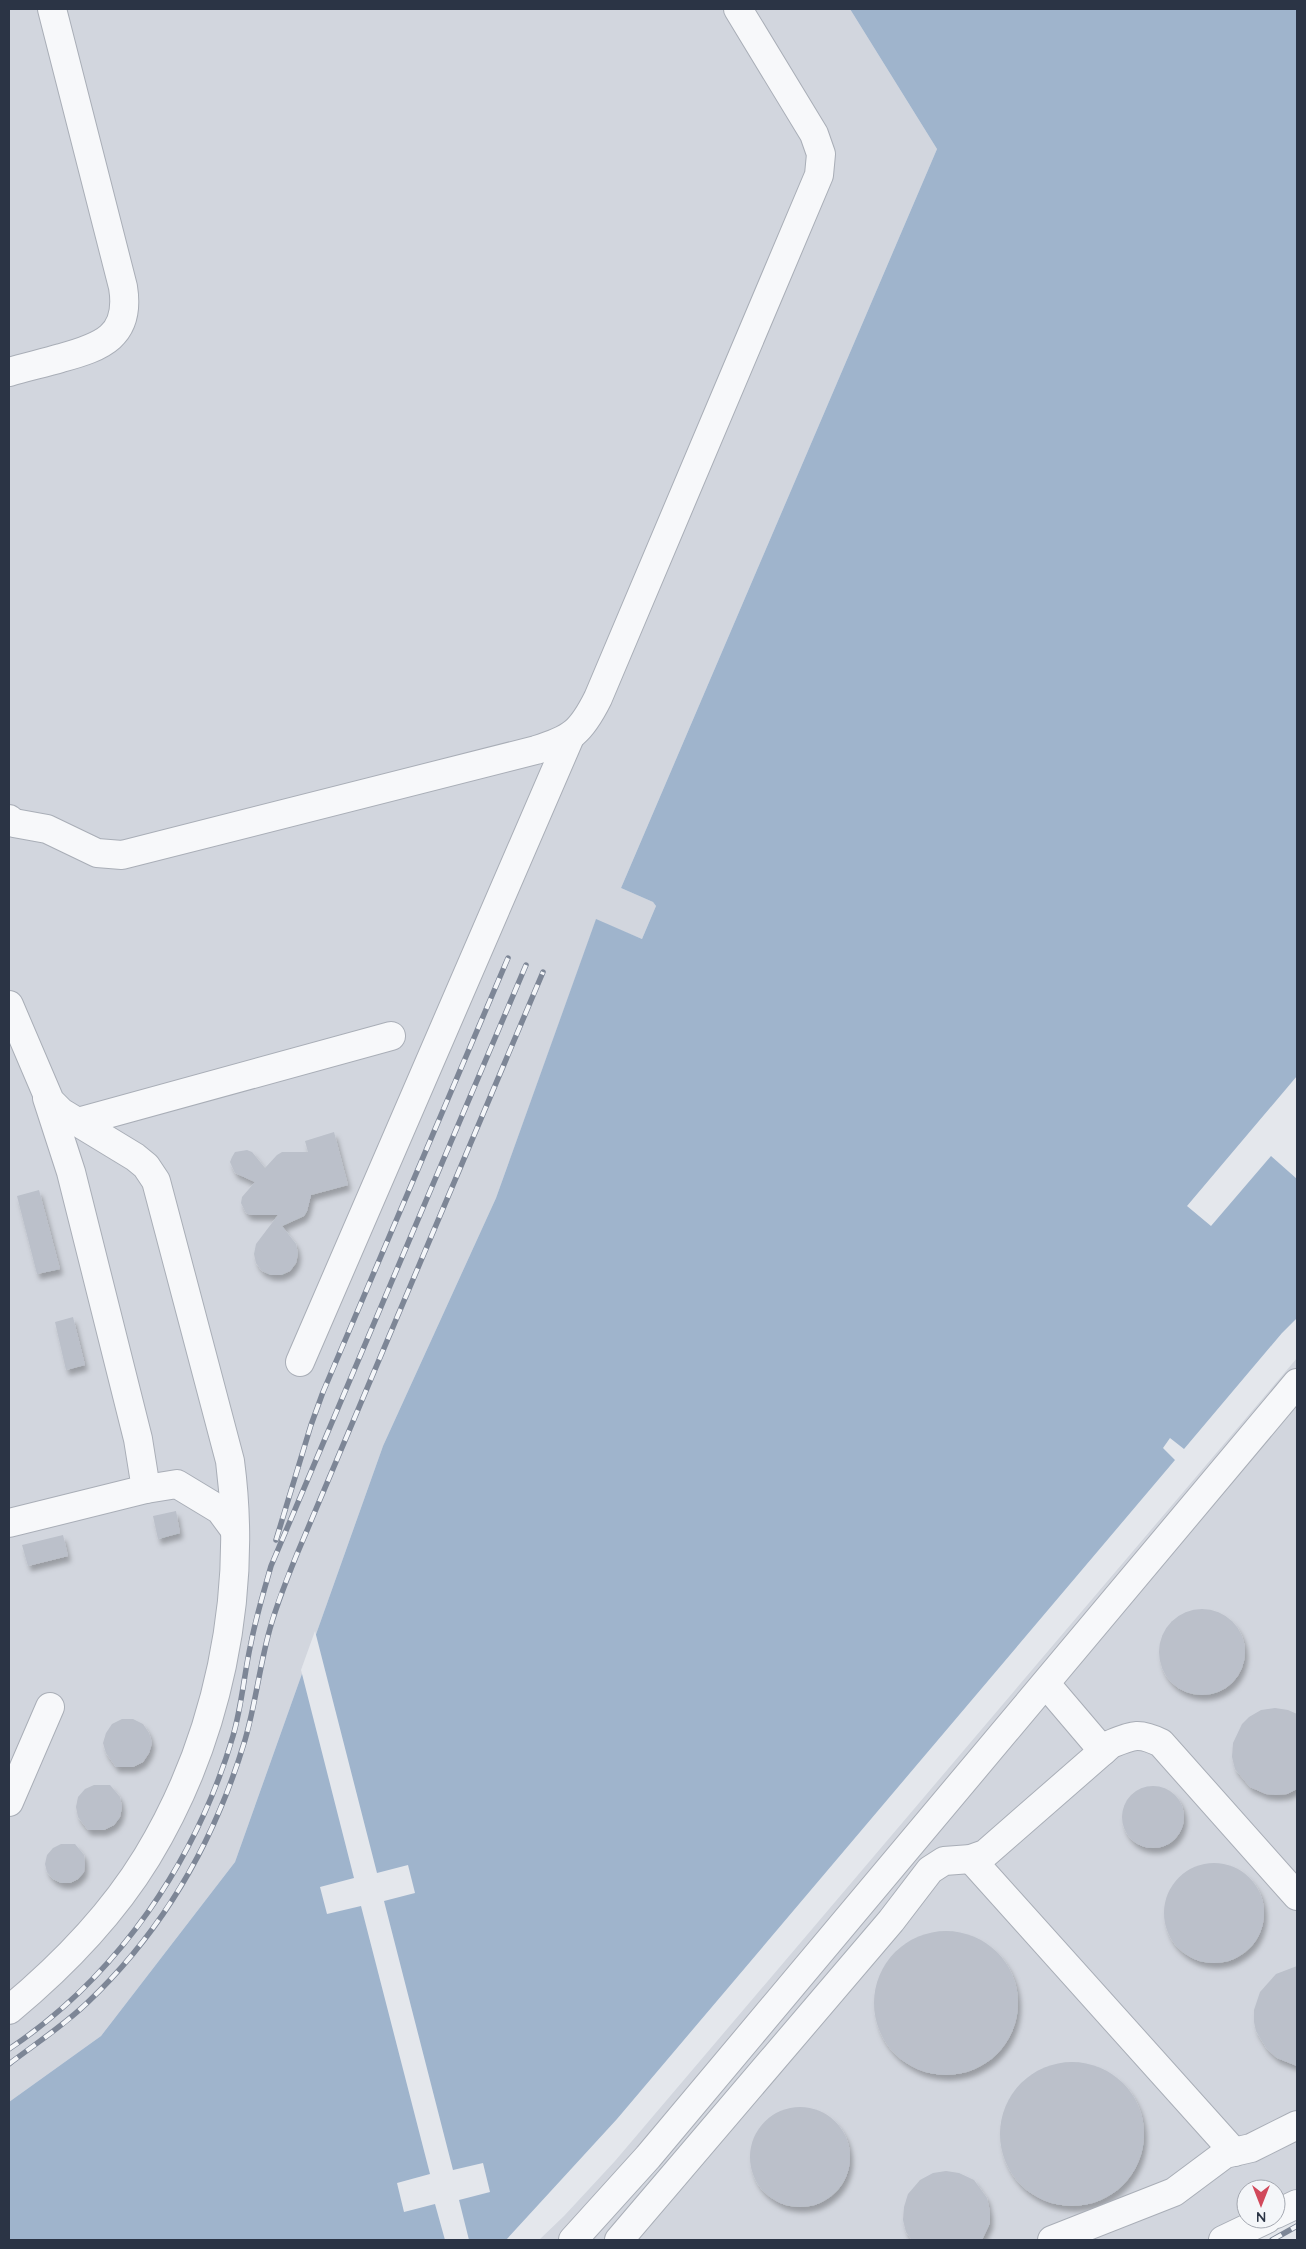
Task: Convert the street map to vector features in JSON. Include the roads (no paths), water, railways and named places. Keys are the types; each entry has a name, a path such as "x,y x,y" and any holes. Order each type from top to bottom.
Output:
{"lane":[{"path":"9,372 99,346 115,333 125,313 124,287 52,9"},
{"path":"300,1362 570,737 588,718 598,698 819,175 821,154 814,134 738,9"},
{"path":"9,819 14,823 47,829 96,853 122,855 536,750 570,737"},
{"path":"9,1005 50,1101 61,1112 146,1166 156,1181 230,1461 234,1491 232,1595 228,1636 211,1710 186,1782 147,1857 120,1896 65,1960 41,1984 9,2010"},
{"path":"78,1122 391,1036"},
{"path":"43,1087 74,1182 138,1439 146,1488"},
{"path":"573,2240 655,2149 1297,1383"},
{"path":"9,1523 146,1488 177,1484 220,1510 234,1529"},
{"path":"1046,1684 1103,1751"},
{"path":"9,1802 50,1707"},
{"path":"619,2240 891,1921 930,1870 944,1861 971,1859 986,1854 1111,1744 1132,1736 1146,1735 1161,1743 1297,1896"},
{"path":"971,1859 1234,2152"},
{"path":"1052,2240 1174,2192 1225,2154 1251,2148 1297,2125"},
{"path":"1223,2240 1246,2229"}],"water":[{"path":"850,9 1297,9 1297,1076 1187,1206 1211,1226 1271,1156 1297,1179 1297,1318 1282,1333 1184,1449 1170,1438 1163,1448 1175,1460 617,2119 506,2240 9,2240 9,2102 101,2036 235,1862 383,1446 496,1198 596,919 642,939 656,906 653,902 621,888 937,149"}],"railway":[{"path":"276,1540 323,1392 508,958"},
{"path":"9,2049 48,2020 85,1987 118,1951 148,1912 175,1871 198,1827 217,1782 233,1736 239,1713 253,1633 271,1566 526,965"},
{"path":"9,2064 49,2035 87,2003 140,1946 183,1882 202,1848 233,1777 245,1740 268,1636 285,1584 543,972"},
{"path":"1272,2240 1297,2226"}]}
